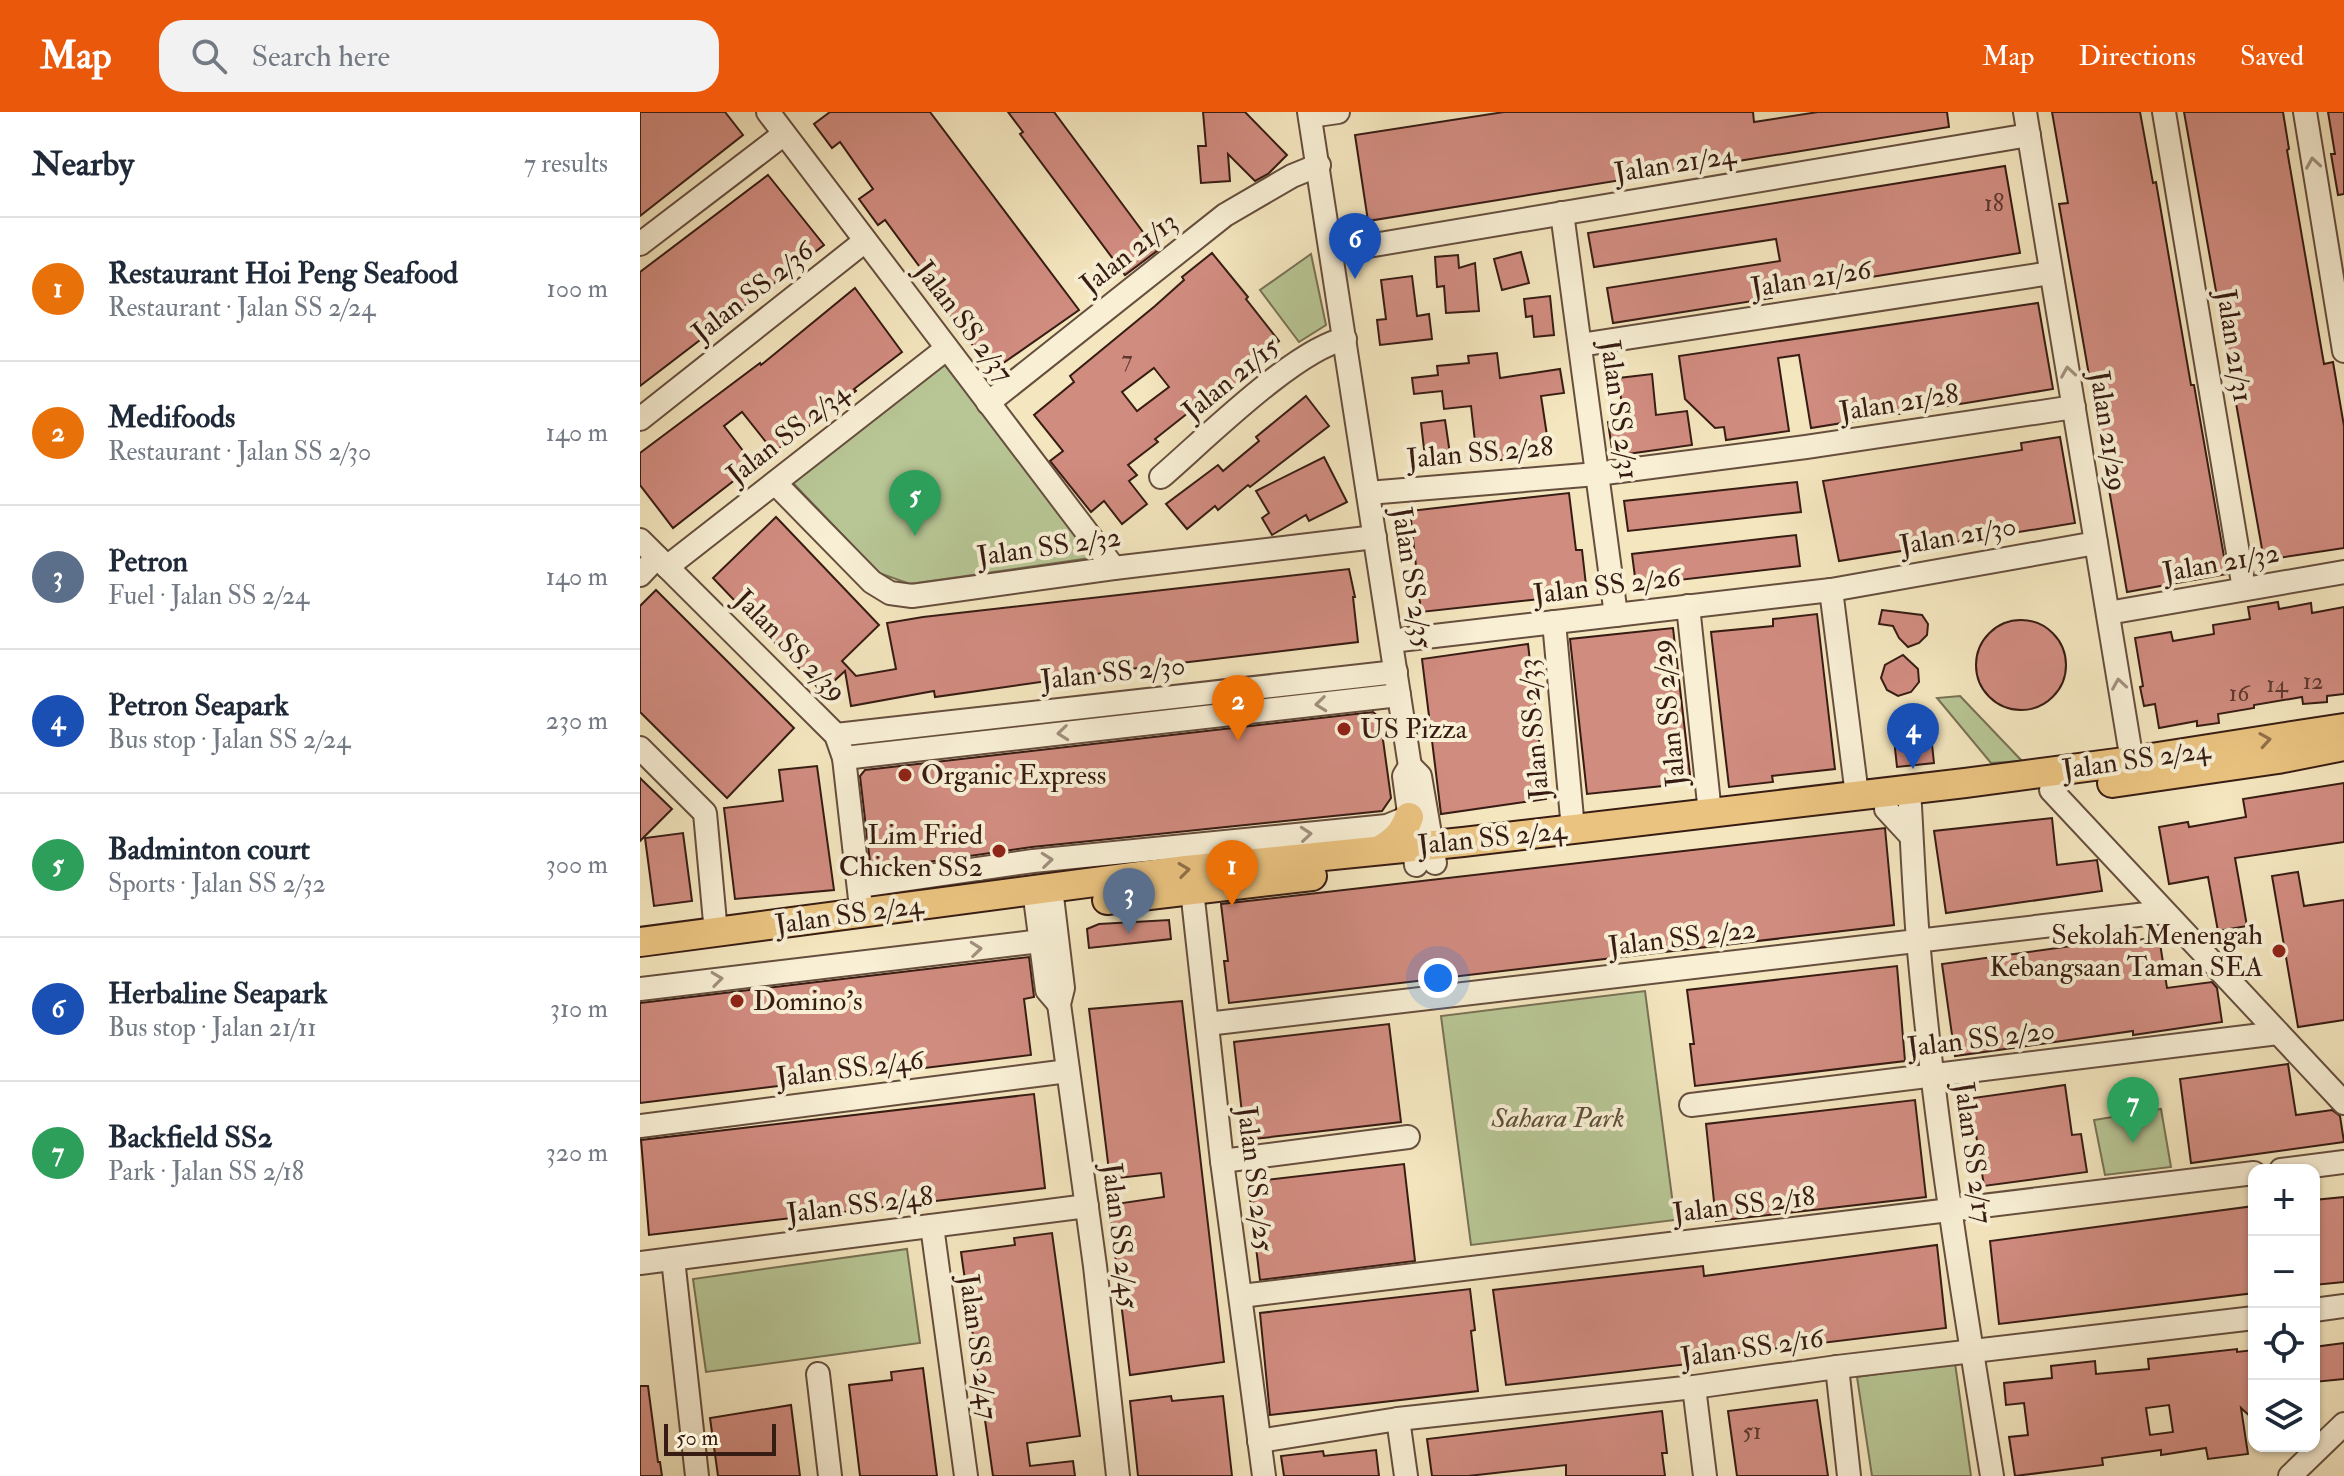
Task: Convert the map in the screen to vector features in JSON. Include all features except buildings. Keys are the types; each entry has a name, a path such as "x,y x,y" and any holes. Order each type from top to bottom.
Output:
{"main road":[{"name":"Jalan SS 2/24","path":"640,959 1044,898 1186,870 1380,850 1424,855 1463,842 1857,795 1902,801 2344,728"},
{"name":"Jalan SS 2/24","path":"640,942 716,933 860,900 1044,898 1192,890 1424,855 1902,801 2051,790 2165,776 2344,746"},
{"path":"2132,761 2140,770 2165,776"},
{"path":"1380,850 1396,840 1418,817 1463,842"}],"street":[{"name":"Jalan SS 2/37","path":"768,112 1114,568"},
{"path":"1310,114 1338,112"},
{"name":"Jalan 21/29","path":"2025,112 2132,761"},
{"name":"Jalan 21/31","path":"2164,112 2244,589"},
{"path":"2305,112 2344,351"},
{"name":"Jalan SS 2/35","path":"1310,114 1410,766 1404,776 1418,817 1424,855"},
{"path":"640,244 784,134"},
{"name":"Jalan 21/24","path":"1332,252 2029,135"},
{"name":"Jalan 21/13","path":"988,403 1225,215 1292,176 1319,165"},
{"name":"Jalan SS 2/31","path":"1562,213 1616,615"},
{"name":"Jalan SS 2/36","path":"640,419 865,241"},
{"name":"Jalan 21/26","path":"1580,345 2051,273"},
{"name":"Jalan 21/15","path":"1161,477 1283,373 1328,343 1345,339"},
{"name":"Jalan SS 2/34","path":"640,575 775,483 946,349"},
{"name":"Jalan 21/28","path":"1597,474 2074,407"},
{"name":"Jalan SS 2/28","path":"1368,493 1597,474"},
{"name":"Jalan SS 2/32","path":"775,483 872,582 890,593 912,596 1375,537"},
{"name":"Jalan SS 2/39","path":"640,540 836,735 844,758 860,900"},
{"name":"Jalan 21/30","path":"1831,590 2096,543"},
{"name":"Jalan 21/32","path":"2108,613 2344,572"},
{"path":"1831,590 1857,795"},
{"name":"Jalan SS 2/26","path":"1391,641 1831,590"},
{"name":"Jalan SS 2/29","path":"1688,606 1710,813"},
{"name":"Jalan SS 2/33","path":"1554,622 1573,829"},
{"name":"Jalan SS 2/30","path":"836,735 1396,672"},
{"path":"844,758 1399,695"},
{"path":"640,748 705,813 716,933"},
{"path":"2051,790 2344,1103"},
{"name":"Jalan SS 2/17","path":"1902,801 1911,836 1918,941 1950,1210 1992,1476"},
{"path":"860,900 1033,861 1387,826 1418,817"},
{"name":"Jalan SS 2/25","path":"1192,890 1222,1161 1264,1476"},
{"name":"Jalan SS 2/45","path":"1044,898 1041,941 1047,990 1059,1004"},
{"name":"Jalan SS 2/45","path":"1044,898 1063,988 1059,1004 1087,1206 1118,1476"},
{"name":"Jalan SS 2/22","path":"1207,1024 2164,912"},
{"path":"640,989 1041,941"},
{"name":"Jalan SS 2/20","path":"1691,1105 2278,1033"},
{"name":"Jalan SS 2/46","path":"640,1126 1068,1071"},
{"path":"1222,1161 1408,1137"},
{"path":"2320,1165 2344,1162"},
{"name":"Jalan SS 2/18","path":"1241,1296 2248,1174"},
{"name":"Jalan SS 2/48","path":"640,1263 1087,1206"},
{"name":"Jalan SS 2/47","path":"932,1226 966,1476"},
{"path":"673,1259 697,1476"},
{"path":"2320,1309 2344,1306"},
{"name":"Jalan SS 2/16","path":"1259,1441 1398,1419 1694,1387 2248,1319"},
{"path":"1837,1367 1849,1476"},
{"path":"818,1374 830,1476"},
{"path":"1694,1387 1705,1476"},
{"path":"1398,1419 1406,1476"},
{"path":"2290,1476 2344,1424"}],"green space":[{"path":"1311,254 1326,325 1299,342 1260,290"},
{"path":"944,364 1097,557 910,584 879,573 792,482"},
{"path":"1960,696 2022,761 1991,763 1937,698"},
{"name":"Sahara Park","path":"1645,991 1675,1220 1471,1245 1441,1016"},
{"path":"2161,1109 2171,1167 2105,1175 2094,1120"},
{"path":"907,1249 920,1343 706,1372 693,1279"},
{"path":"1955,1363 1971,1476 1872,1476 1857,1377"}],"place":[{"name":"Herbaline Seapark","path":"1355,279"},
{"name":"Badminton court","path":"915,536"},
{"name":"US Pizza","path":"1344,729"},
{"name":"Medifoods","path":"1238,741"},
{"name":"Petron Seapark","path":"1913,769"},
{"name":"Organic Express","path":"905,775"},
{"name":"Lim Fried Chicken SS2","path":"999,851"},
{"name":"Restaurant Hoi Peng Seafood","path":"1232,906"},
{"name":"Petron","path":"1129,934"},
{"name":"Sekolah Menengah Kebangsaan Taman SEA","path":"2279,951"},
{"name":"Domino's","path":"737,1001"},
{"name":"Backfield SS2","path":"2133,1143"}]}
